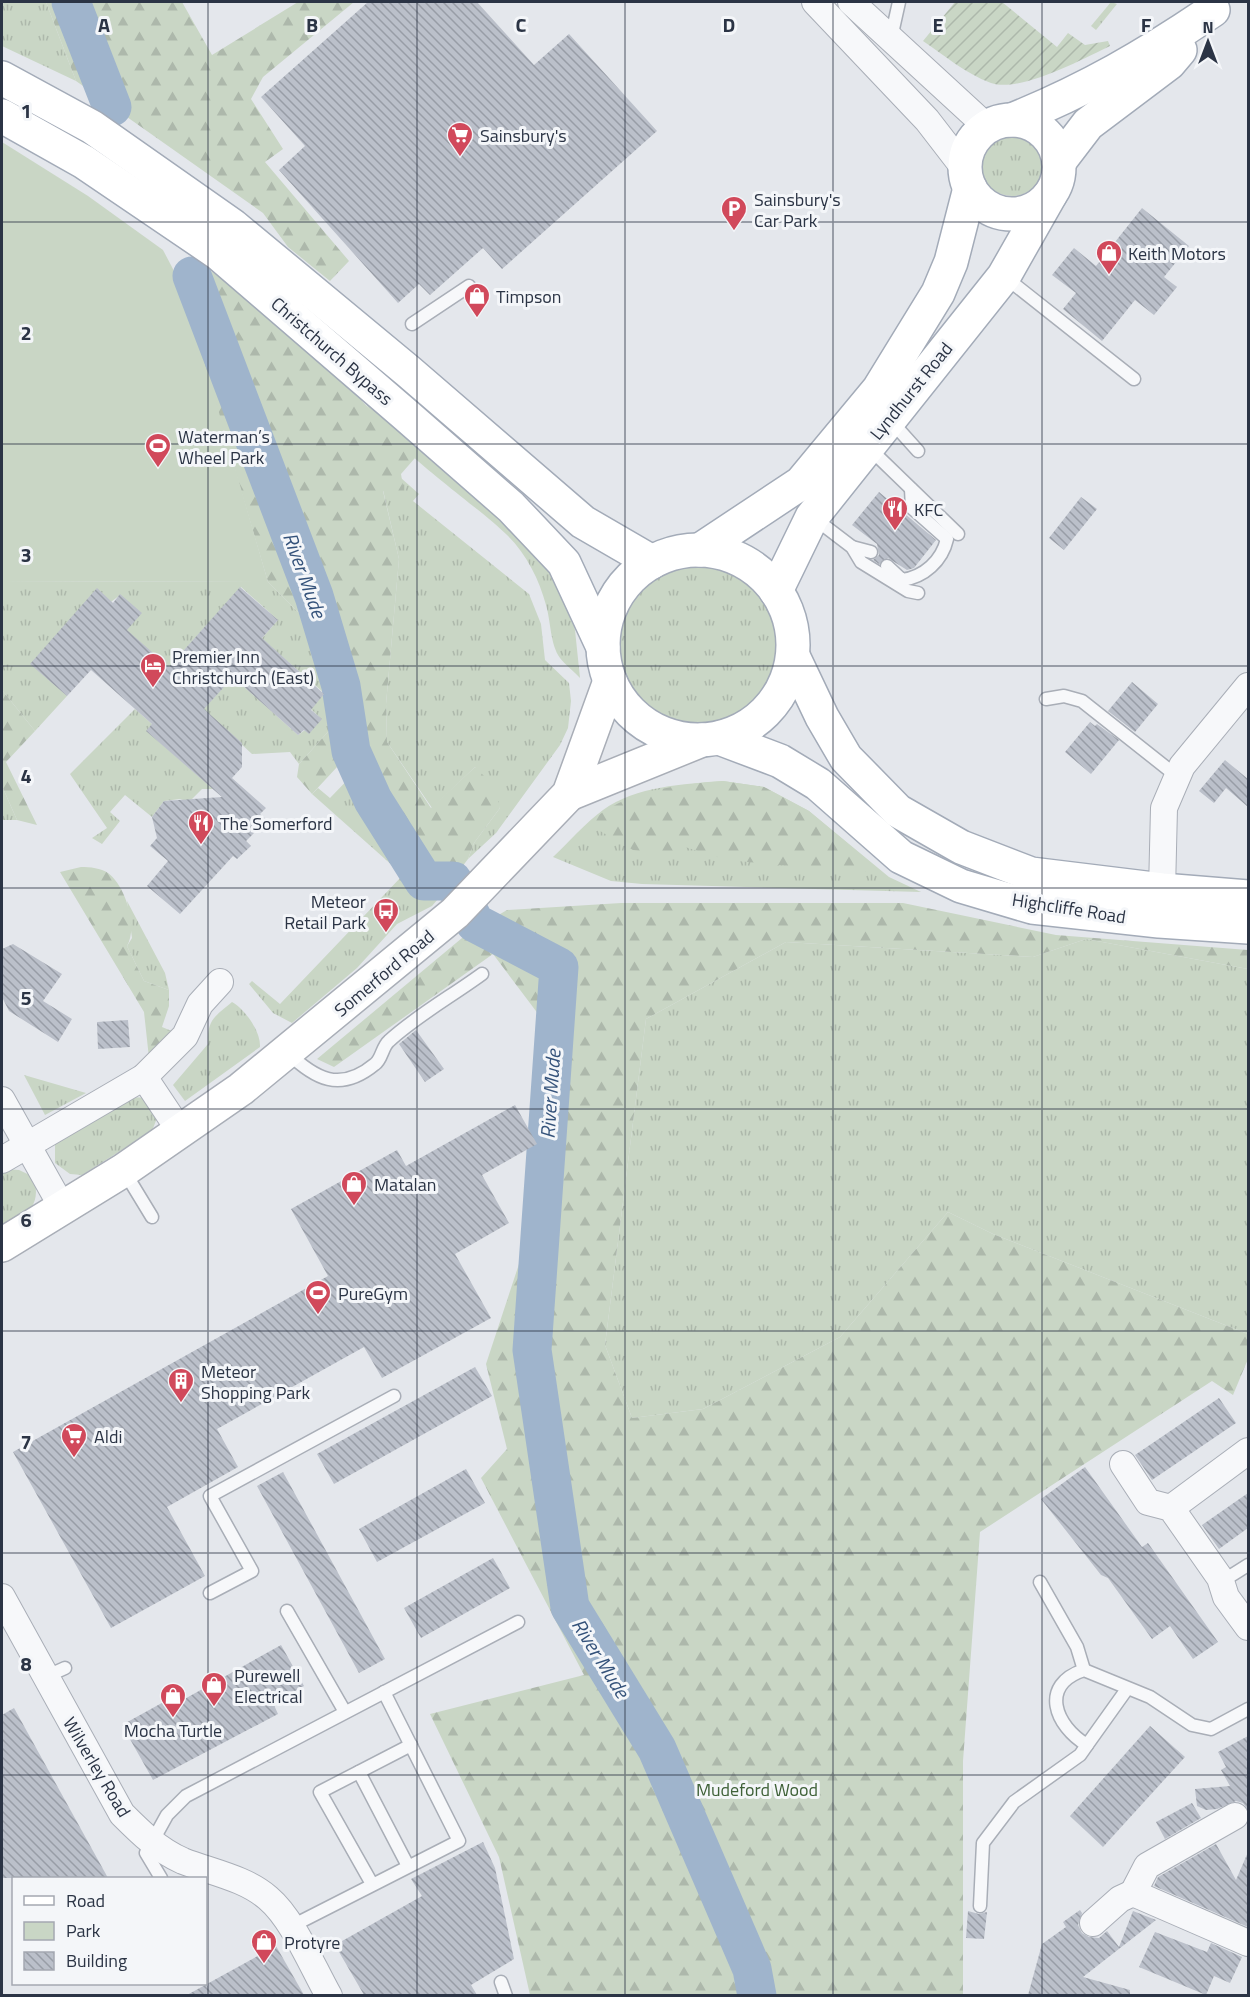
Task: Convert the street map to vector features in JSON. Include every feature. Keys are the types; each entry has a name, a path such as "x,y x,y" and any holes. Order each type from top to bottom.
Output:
{"main road":[{"path":"999,123 1025,122 1048,137 1059,162 1059,173 1050,195 1038,206 1024,213 1008,214 992,210 979,201 967,178 967,152 975,138 999,123 1070,96 1158,47 1216,6"},
{"path":"1059,162 1088,124 1169,63 1216,6"},
{"name":"Christchurch Bypass","path":"2,78 92,128 233,226 408,371 583,522 652,562"},
{"name":"Christchurch Bypass","path":"2,116 84,162 218,253 485,484 564,563 603,648"},
{"name":"Lyndhurst Road","path":"700,550 801,483 879,389 938,293 951,262 967,178"},
{"name":"Lyndhurst Road","path":"776,591 812,517 888,418 1004,276 1050,195"},
{"path":"700,550 730,555 756,569 776,591 790,622 793,656 785,684 769,709 746,727 711,739 673,737 646,725 625,706 610,681 603,648 606,622 615,598 631,578 652,562 675,553 700,550"},
{"name":"Highcliffe Road","path":"793,656 822,717 846,758 898,811 961,847 1031,874 1162,890 1248,897"},
{"name":"Somerford Road","path":"2,1245 124,1170 241,1089 331,1017 462,905 569,794 610,681"},
{"name":"Highcliffe Road","path":"711,739 780,761 819,784 901,856 961,886 1032,907 1248,927"},
{"name":"Somerford Road","path":"569,794 711,739"}],"street":[{"path":"815,2 927,120 967,178"},
{"path":"851,2 933,75 999,123"},
{"path":"1162,890 1164,808 1182,766 1248,686"},
{"path":"2,1160 144,1077 185,1036 200,1004 220,982"},
{"path":"144,1077 180,1131"},
{"path":"2,1100 62,1207"},
{"path":"1171,1508 1248,1452"},
{"path":"1123,1464 1148,1502 1171,1508 1221,1582 1226,1597 1248,1627"},
{"name":"Wilverley Road","path":"2,1597 55,1672 122,1814 150,1843 183,1861 224,1874 267,1897 290,1927 329,1995"},
{"path":"1093,1923 1120,1899 1133,1893 1147,1866 1235,1816"},
{"path":"1133,1893 1248,1943"}],"lane":[{"path":"891,40 899,2"},
{"path":"1004,276 1134,379"},
{"path":"412,324 469,286"},
{"path":"888,418 918,451"},
{"path":"867,446 958,534"},
{"path":"887,566 902,580 917,578 944,553 947,539 912,508 911,489"},
{"path":"812,517 852,547 871,552"},
{"path":"852,547 861,562 908,591 918,593"},
{"path":"1046,699 1064,696 1082,701 1178,777"},
{"path":"286,1051 308,1072 329,1080 350,1077 378,1063 387,1042 482,974"},
{"path":"124,1170 152,1217"},
{"path":"210,1593 252,1571 210,1496 394,1396"},
{"path":"1221,1582 1248,1565"},
{"path":"1040,1582 1077,1647 1084,1670"},
{"path":"287,1611 345,1712"},
{"path":"160,1877 146,1853 167,1815 186,1796 518,1622"},
{"path":"1088,1745 1075,1738 1063,1722 1056,1704 1058,1688 1063,1679 1084,1670 1150,1697 1192,1725 1211,1729 1248,1709"},
{"path":"980,1906 984,1843 1014,1802 1080,1755 1127,1689"},
{"path":"290,1927 459,1841 384,1692"},
{"path":"372,1884 320,1792 411,1745"},
{"path":"359,1772 408,1866"},
{"path":"501,1982 506,1995"}],"green space":[{"path":"2,2 46,2 76,81 2,46"},
{"path":"46,2 182,2 212,55 298,2 354,2 263,77 251,99 283,149 265,162 349,261 330,281 288,247 263,213 76,81"},
{"path":"955,2 1002,2 1057,47 1068,33 1085,45 1108,41 1110,46 1034,79 1003,85 991,83 964,69 923,41"},
{"path":"1111,2 1117,4 1096,30 1091,26"},
{"path":"1006,132 1018,132 1035,141 1042,152 1044,164 1042,176 1035,187 1018,196 1006,196 994,191 985,182 980,170 980,158 985,146 994,137"},
{"path":"2,142 88,196 163,250 183,288 268,582 2,581"},
{"path":"200,263 273,317 359,387 362,401 415,458 401,474 404,492 383,491 399,559 386,704 387,742 431,808 475,767 494,786 500,808 474,843 468,859 438,899 412,865 390,828 351,752 312,794 297,777 299,764 345,713 328,642 268,582 179,280 184,269"},
{"path":"359,387 535,542 569,605 575,630 580,678 562,661 557,652 552,640 543,595 536,576 520,549 490,520 401,445 367,406"},
{"path":"401,478 419,494 413,501 529,594 541,624 545,660 569,683 571,701 568,728 560,745 496,833 468,859 474,843 500,808 475,767 432,808 387,742 386,704 399,559 383,490 403,491"},
{"path":"697,564 728,571 742,578 754,588 764,600 771,614 778,645 771,676 764,690 754,702 742,712 728,719 697,726 666,719 652,712 640,702 630,690 623,676 616,645 623,614 630,600 640,588 652,578 666,571"},
{"path":"2,581 268,582 328,642 345,713 299,764 290,752 252,754 188,695 211,701 246,662 242,685 298,735 321,719 311,709 324,693 278,653 255,646 278,620 241,587 178,657 186,682 120,638 120,595 31,664 67,696 35,731 2,690"},
{"path":"2,690 35,731 6,762 37,825 17,820 2,786"},
{"path":"135,709 152,724 147,731 213,789 202,789 189,802 180,799 164,801 152,817 125,795 110,812 120,821 102,844 92,838 107,828 70,774"},
{"path":"359,768 395,836 438,899 432,906 397,924 357,968 292,1023 273,1013 249,984 252,981 280,1004 403,875 312,794 318,788 330,798"},
{"path":"723,781 764,787 809,811 889,877 921,892 642,884 611,881 553,857 590,821 616,802 645,791 692,783"},
{"path":"723,781 764,787 809,811 877,868 860,873 727,860 685,847 667,855 633,850 588,824 618,804 651,791"},
{"path":"2,786 17,820 2,820"},
{"path":"81,867 108,873 120,887 131,918 130,938 127,946 144,981 169,990 169,1006 162,1027 174,1032 149,1058 144,1012 60,872"},
{"path":"127,901 165,973 169,990 144,981 127,946 132,938"},
{"name":"Mudeford Wood","path":"621,903 903,903 1056,935 1248,950 1248,969 1086,939 1033,957 786,942 646,1019 605,1345 632,1418 703,1409 840,1337 948,1212 993,1234 1248,1334 1248,1359 1233,1395 1212,1381 980,1532 963,1761 963,1995 530,1995 499,1857 430,1714 584,1675 481,1478 507,1449 486,1364 519,1264 539,1151 542,1019 493,954 334,1067 317,1059 468,933 507,910"},
{"path":"1086,939 1248,969 1248,1334 993,1234 948,1212 840,1337 703,1409 632,1418 605,1345 646,1019 786,942 1033,957"},
{"path":"232,1002 251,1022 258,1035 260,1047 185,1101 173,1085 208,1044 210,1024"},
{"path":"24,1075 86,1093 45,1115"},
{"path":"132,1097 147,1098 157,1118 152,1131 82,1175 70,1174 55,1163 55,1141"},
{"path":"6,1169 19,1170 34,1177 36,1197 30,1209 2,1229 2,1172"}],"building":[{"name":"Sainsbury's","path":"368,2 477,2 534,65 569,34 657,131 502,269 483,248 430,295 419,284 398,303 279,170 305,146 261,97"},
{"name":"Keith Motors","path":"1142,208 1189,246 1164,277 1177,287 1154,315 1135,300 1102,341 1063,309 1076,293 1052,275 1074,248 1096,266"},
{"name":"KFC","path":"879,492 936,540 914,568 907,570 888,558 879,564 873,560 879,555 877,544 852,525"},
{"path":"1081,497 1097,509 1064,550 1049,538"},
{"name":"Premier Inn Christchurch (East)","path":"240,587 278,620 262,638 324,694 311,710 322,719 309,734 304,730 298,735 233,677 204,709 242,743 242,767 232,778 266,808 260,814 267,820 246,841 251,846 237,859 233,856 180,914 147,886 168,861 150,846 157,838 152,817 164,801 222,797 146,731 152,724 91,670 67,696 30,664 97,588 113,603 120,594 142,613 127,630 169,667"},
{"path":"1132,682 1158,704 1135,732 1108,711"},
{"path":"1090,722 1095,726 1097,724 1119,740 1091,774 1065,752"},
{"path":"1225,760 1248,779 1248,807 1226,788 1214,803 1199,791"},
{"path":"13,944 62,974 43,1001 72,1019 58,1042 9,1011 2,997 2,949"},
{"path":"128,1020 130,1047 98,1049 97,1022"},
{"path":"416,1030 444,1069 425,1082 399,1044"},
{"name":"Meteor Shopping Park","path":"515,1105 537,1144 482,1175 509,1223 455,1254 491,1318 382,1378 364,1347 217,1429 238,1467 167,1507 205,1576 111,1628 13,1452 328,1276 291,1209 397,1150 406,1166"},
{"path":"475,1367 492,1396 334,1484 317,1454"},
{"path":"1219,1398 1236,1423 1152,1480 1135,1455"},
{"path":"1085,1467 1142,1547 1148,1543 1218,1642 1193,1659 1170,1626 1152,1639 1108,1578 1101,1575 1041,1499"},
{"path":"466,1469 485,1503 377,1562 359,1529"},
{"path":"283,1472 385,1659 359,1673 257,1486"},
{"path":"1248,1493 1248,1528 1219,1549 1202,1525"},
{"path":"493,1558 510,1588 421,1638 404,1608"},
{"name":"Purewell Electrical","path":"281,1645 304,1686 273,1703 278,1714 153,1780 122,1725 178,1694 181,1701"},
{"path":"14,1708 107,1877 2,1878 2,1715"},
{"path":"1150,1726 1185,1757 1103,1847 1070,1816"},
{"path":"1248,1736 1248,1810 1243,1803 1236,1801 1217,1809 1206,1810 1197,1806 1195,1789 1230,1786 1221,1770 1226,1767 1218,1752"},
{"path":"1192,1803 1201,1818 1165,1839 1156,1822"},
{"path":"483,1842 495,1868 514,1959 471,1985 477,1995 364,1995 335,1945 422,1896 411,1879"},
{"path":"1216,1844 1236,1880 1248,1852 1248,1927 1154,1886 1158,1877"},
{"path":"1080,1910 1082,1913 1078,1925 1082,1933 1089,1937 1099,1938 1107,1931 1119,1947 1133,1911 1156,1920 1083,1977 1130,1990 1130,1995 1028,1995 1042,1944 1066,1927 1063,1922"},
{"path":"968,1911 979,1914 987,1912 984,1939 966,1938"},
{"path":"1155,1932 1207,1952 1211,1943 1242,1957 1230,1983 1214,1976 1206,1995 1139,1967"},
{"name":"Protyre","path":"276,1946 304,1995 187,1995"}],"waterway":[{"name":"River Mude","path":"71,2 112,107"},
{"name":"River Mude","path":"192,276 314,596 341,686 351,751 373,800 424,881 453,881 475,923 559,967 532,1350 570,1607 657,1749 752,1969 757,1996"}],"place":[{"name":"Sainsbury's","path":"460,158"},
{"name":"Sainsbury's Car Park","path":"734,232"},
{"name":"Keith Motors","path":"1109,276"},
{"name":"Timpson","path":"477,319"},
{"name":"Waterman’s Wheel Park","path":"158,469"},
{"name":"KFC","path":"895,532"},
{"name":"Premier Inn Christchurch (East)","path":"153,689"},
{"name":"The Somerford","path":"201,846"},
{"name":"Meteor Retail Park","path":"386,934"},
{"name":"Matalan","path":"354,1207"},
{"name":"PureGym","path":"318,1316"},
{"name":"Meteor Shopping Park","path":"181,1404"},
{"name":"Aldi","path":"74,1459"},
{"name":"Purewell Electrical","path":"214,1708"},
{"name":"Mocha Turtle","path":"173,1719"},
{"name":"Protyre","path":"264,1965"}]}
